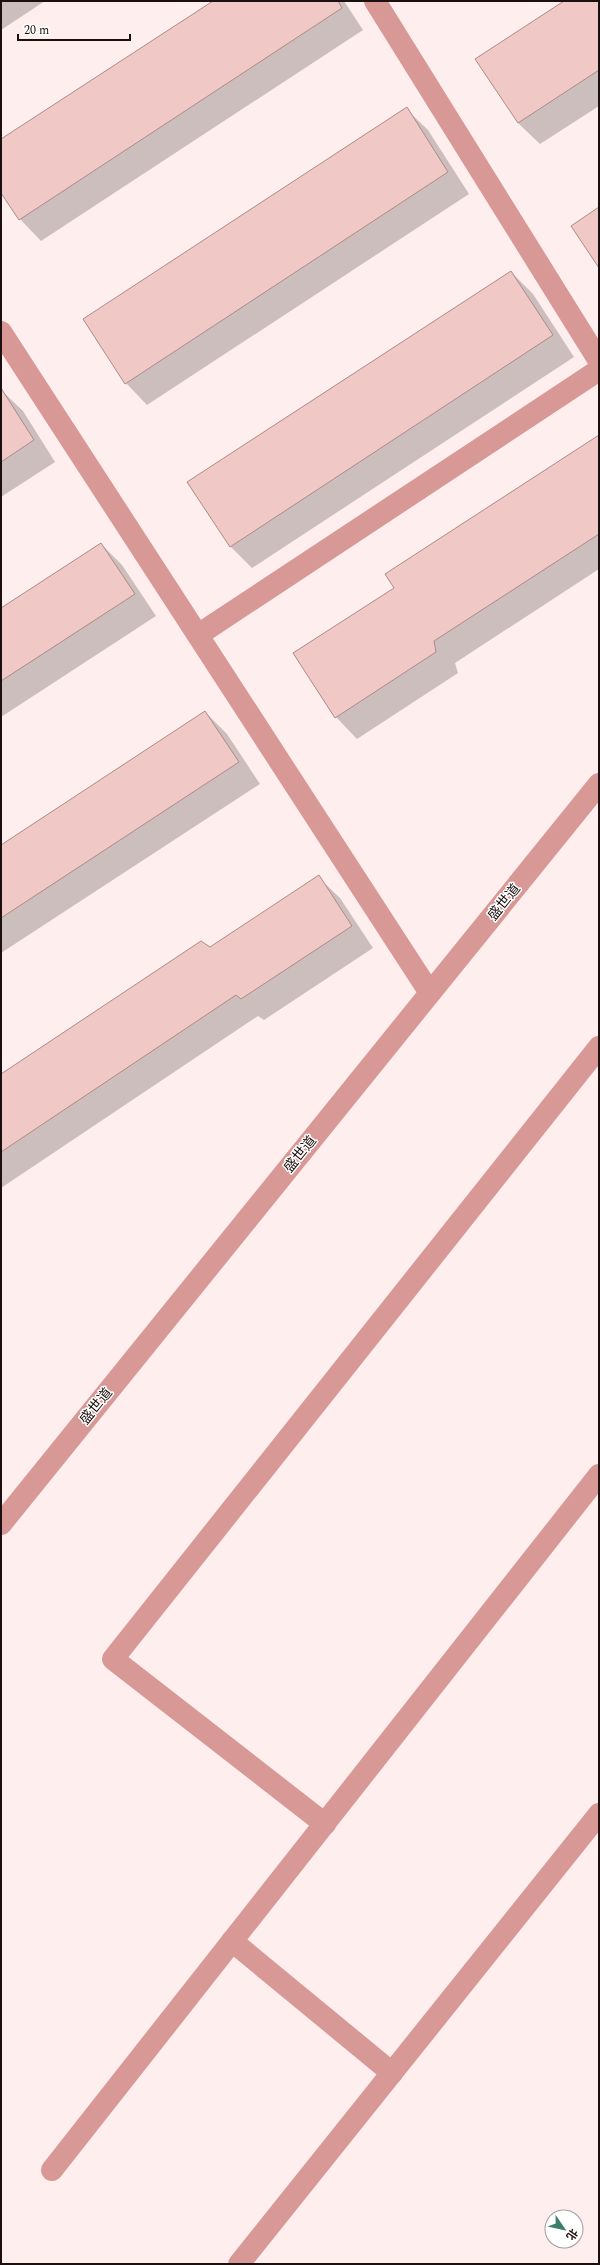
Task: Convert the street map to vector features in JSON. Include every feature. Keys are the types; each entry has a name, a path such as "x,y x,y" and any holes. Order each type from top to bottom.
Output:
{"street":[{"path":"375,1 599,361"},
{"path":"1,332 430,993"},
{"path":"198,634 599,370"},
{"name":"盛世道","path":"1,1524 599,784"},
{"path":"325,1824 113,1659 599,1047"},
{"path":"52,2170 599,1475"},
{"path":"239,2264 599,1814"},
{"path":"232,1941 392,2073"}],"building":[{"path":"213,1 338,1 342,8 19,220 1,193 1,139"},
{"path":"564,1 599,1 599,70 518,123 475,59"},
{"path":"407,107 448,172 125,384 83,319"},
{"path":"599,207 599,268 571,226"},
{"path":"511,271 553,335 230,547 187,482"},
{"path":"1,388 34,440 1,462"},
{"path":"599,435 599,534 434,641 436,652 335,718 293,653 394,588 385,574"},
{"path":"101,543 135,594 1,681 1,608"},
{"path":"205,711 239,762 1,918 1,845"},
{"path":"319,875 352,926 241,999 236,995 1,1152 1,1074 201,941 210,947"}]}
